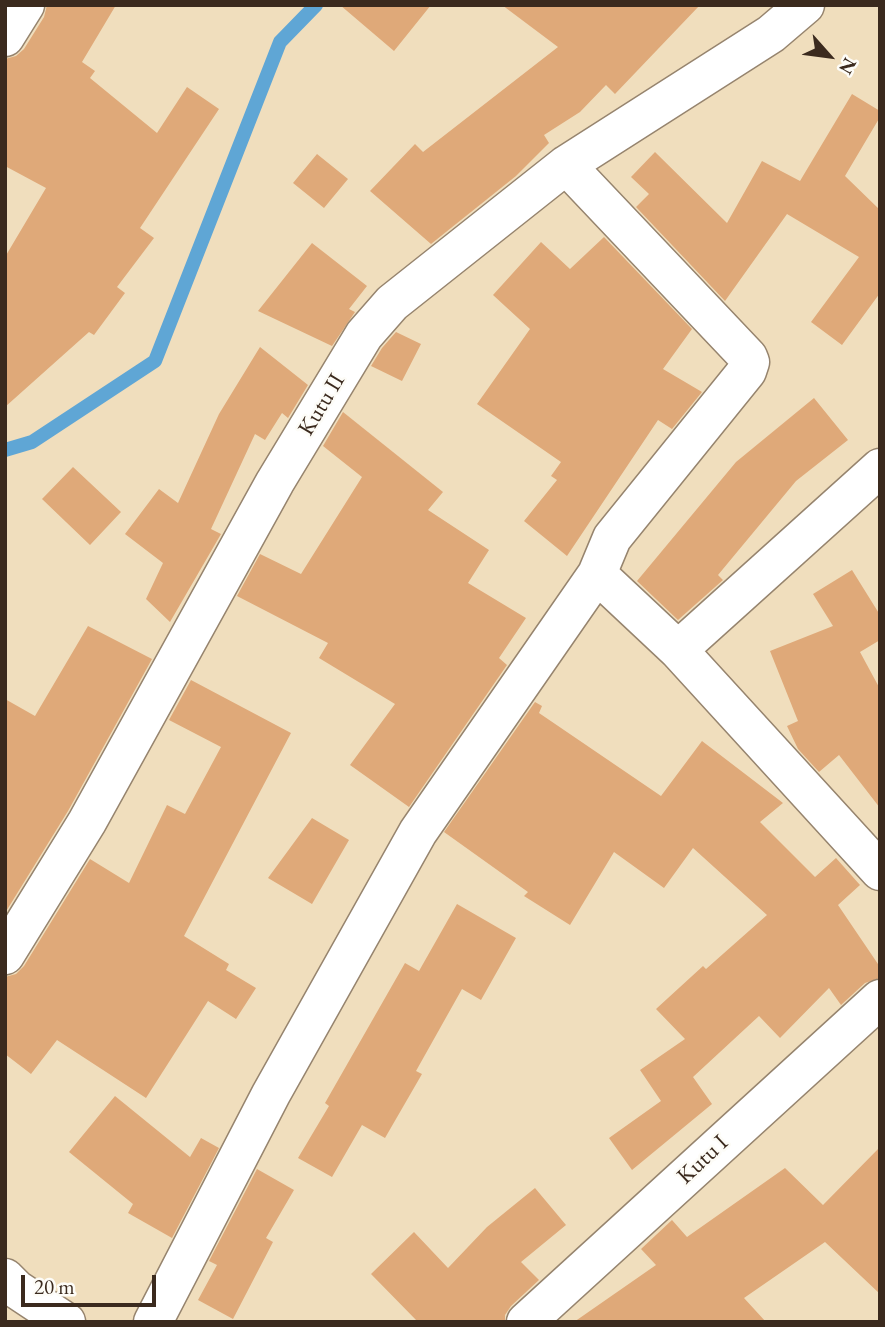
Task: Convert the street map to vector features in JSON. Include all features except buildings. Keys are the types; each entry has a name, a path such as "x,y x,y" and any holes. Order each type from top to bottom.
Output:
{"street":[{"path":"5,37 25,5"},
{"name":"Kutu II","path":"5,955 88,822 275,482 364,335 392,303 565,165 771,34 805,5"},
{"path":"153,1322 271,1094 418,832 597,574 612,538 747,371 750,362 565,165"},
{"path":"678,650 880,468"},
{"path":"597,574 678,650 880,871"},
{"name":"Kutu I","path":"526,1322 880,999"},
{"path":"9,1289 66,1322"}],"waterway":[{"path":"5,450 32,442 155,361 280,42 316,5"}]}
